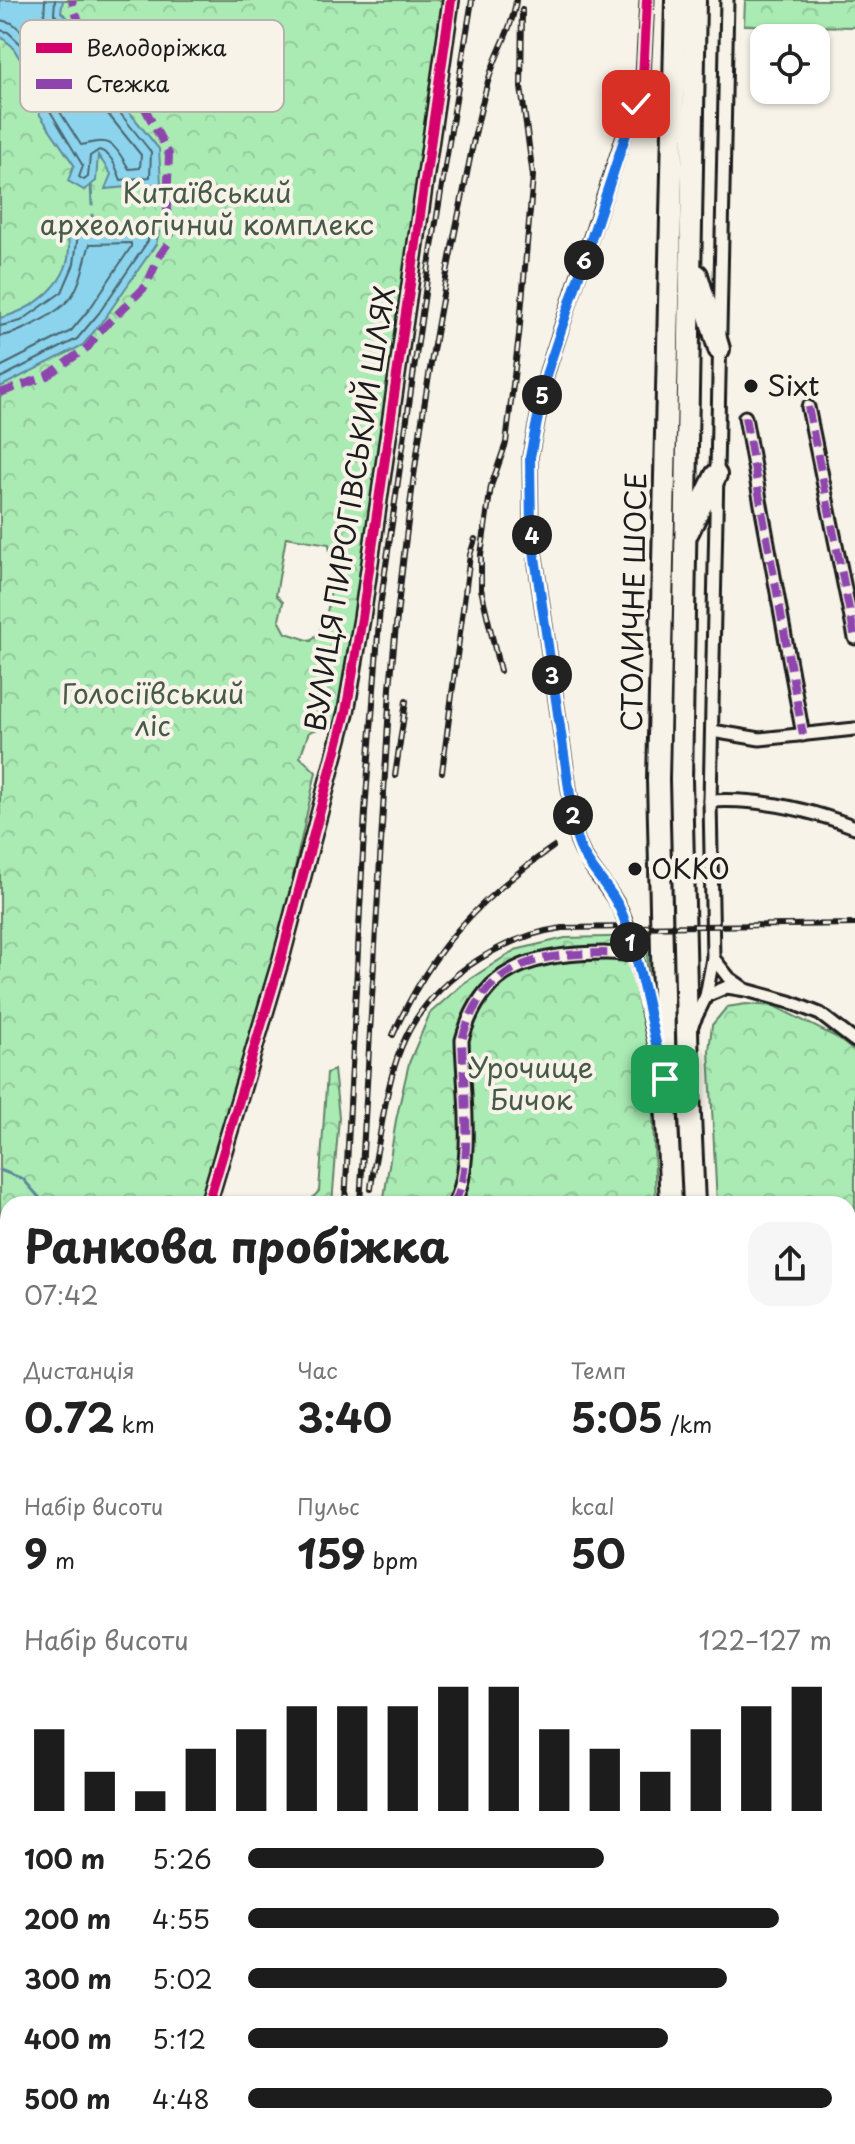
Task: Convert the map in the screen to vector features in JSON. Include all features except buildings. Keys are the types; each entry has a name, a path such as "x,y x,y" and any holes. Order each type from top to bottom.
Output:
{"highway":[{"name":"СТОЛИЧНЕ ШОСЕ","path":"685,2 691,256 681,780 694,1196"},
{"name":"СТОЛИЧНЕ ШОСЕ","path":"671,1196 658,780 685,2"},
{"path":"691,256 719,349"},
{"path":"685,539 716,475"}],"street":[{"name":"ВУЛИЦЯ ПИРОГІВСЬКИЙ ШЛЯХ","path":"210,1196 281,959 346,712 451,0"},
{"path":"647,0 643,77 547,372 530,467 531,530 576,836 584,859 617,903 634,956 665,1079"},
{"path":"687,1035 706,996 713,958 710,801 727,0"},
{"path":"808,407 855,638"},
{"path":"745,417 803,735"},
{"path":"712,731 760,739 855,729"},
{"path":"710,801 778,804 815,812 855,827"},
{"path":"458,1196 465,1157 462,1040 466,1024 478,1003 492,985 523,963 602,952 634,956"},
{"path":"713,958 729,978 746,990"},
{"path":"706,996 727,987 790,1002 820,1014 855,1041"}],"green space":[{"name":"Голосіївський ліс","path":"0,0 444,0 386,457 347,686 333,724 309,732 300,757 316,772 276,954 202,1196 0,1196","holes":["286,537 329,544 328,609 318,632 311,641 286,633 279,620 283,602 276,595"]},
{"path":"745,0 855,0 855,27 830,27 830,24 744,25"},
{"name":"Урочище Бичок","path":"647,936 656,1196 384,1196 409,1063 430,1013 464,983 515,950 565,938"},
{"path":"746,1004 774,1006 836,1037 855,1052 855,1196 717,1196 709,1051 712,1025 727,1007"},
{"path":"334,1070 339,1117 333,1196 314,1196 319,1191 327,1073"}],"water":[{"path":"0,0 63,0 61,12 70,20 20,20 20,59 12,46 0,36"},
{"path":"39,112 129,112 159,149 161,184 105,189 111,174 98,155 96,181 84,190 68,181 74,165"},
{"path":"150,222 159,232 156,244 83,345 0,387 0,318 28,307 61,277 67,263 67,233 70,226"}],"waterway":[{"path":"91,185 92,205"},
{"path":"92,215 93,225"},
{"path":"0,1170 23,1179 38,1196"}],"railway":[{"path":"345,1196 365,812 380,607 428,272 472,0"},
{"path":"360,1196 390,688 410,502 428,378 475,134 490,75 512,19 516,0"},
{"path":"500,671 481,589 481,555 491,486 506,443 533,176 521,87 522,10"},
{"path":"442,772 470,555 475,539"},
{"path":"395,776 406,701"},
{"path":"393,1035 423,977 459,929 501,887 553,847"},
{"path":"371,1189 391,1079 406,1037 416,1019 446,984 489,953 524,937 562,928 855,924"}],"marked path":[{"path":"72,0 79,20"},
{"path":"0,393 47,376 88,347 146,286 171,239 167,209 169,154 147,112"},
{"path":"808,407 855,638"},
{"path":"745,417 803,735"},
{"path":"457,1196 466,1147 462,1040 479,1001 504,975 537,960 585,954 634,956"}],"cycle path":[{"path":"210,1196 281,959 346,712 451,0"},
{"path":"647,0 643,77 547,372 530,457 531,530 576,836 584,859 605,884 623,916 665,1079"}],"place":[{"name":"Sixt","path":"751,386"},
{"name":"ОККО","path":"635,869"}],"route":[{"path":"636,104 547,372 530,457 531,530 576,836 584,859 605,884 623,916 665,1079"}],"park label":[{"name":"Китаївський археологічний комплекс","path":"207,209"}]}
